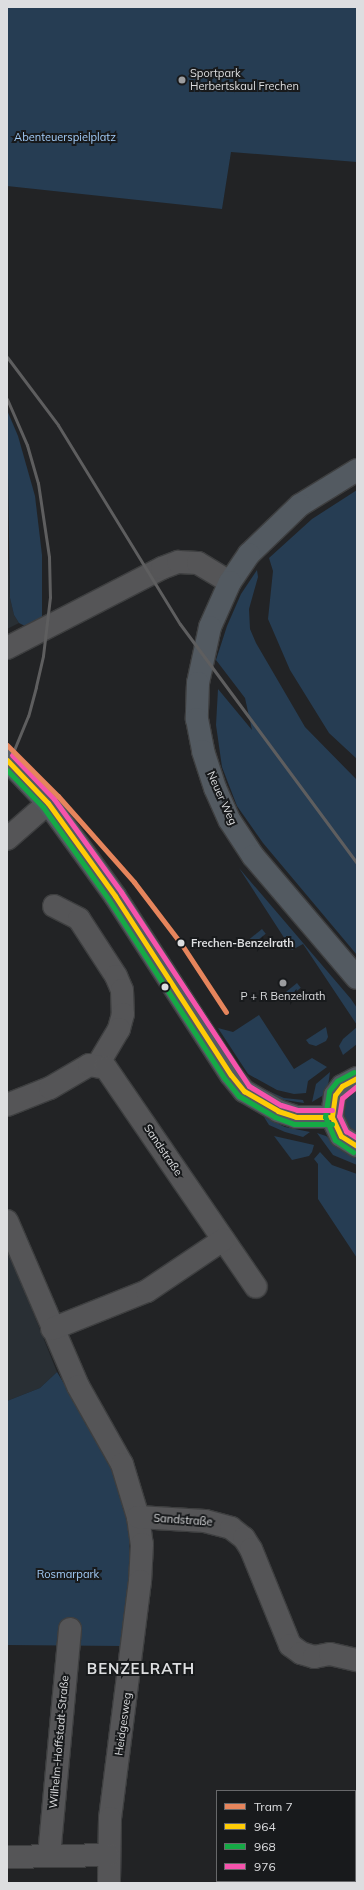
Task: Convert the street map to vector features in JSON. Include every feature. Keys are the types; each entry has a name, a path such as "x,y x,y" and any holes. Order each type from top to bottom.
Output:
{"main road":[{"name":"Neuer Weg","path":"357,470 300,505 249,554 230,582 210,627 198,683 197,719 203,751 215,788 230,821 253,856 357,978"},
{"path":"7,760 48,803 115,896 231,1075 244,1091 267,1105 290,1115 332,1117"},
{"path":"357,1078 342,1086 335,1095 332,1117 341,1136 357,1146"}],"street":[{"path":"7,648 162,568 178,562 198,563 230,582"},
{"path":"7,839 48,803"},
{"path":"7,1105 50,1088 80,1068 97,1066 119,1029 123,1014 122,990 116,976 79,919 54,906"},
{"name":"Sandstraße","path":"97,1066 106,1068 114,1076 256,1287"},
{"name":"Sandstraße","path":"7,1221 52,1329 78,1386 122,1464 138,1517 205,1521 231,1528 244,1538 251,1549 290,1645 301,1653 314,1657 330,1654 357,1660"},
{"path":"52,1329 147,1290 224,1240"},
{"name":"Heidgesweg","path":"109,1883 108,1855 110,1818 140,1581 142,1544 138,1517"},
{"name":"Wilhelm-Hoffstadt-Straße","path":"49,1856 70,1629"},
{"path":"7,1856 108,1855"}],"shaded area":[{"path":"7,534 10,598 14,615 19,623 7,629"},
{"path":"7,1247 57,1372 40,1388 7,1401"}],"green space":[{"name":"Sportpark Herbertskaul Frechen","path":"7,7 357,7 357,162 231,152 222,209 7,186"},
{"path":"7,410 18,436 35,496 42,555 42,619 27,627 19,623 14,615 10,598"},
{"path":"357,490 357,759 329,733 290,670 268,619 273,571 269,558 312,519"},
{"path":"257,570 258,577 249,609 250,629 256,643 305,727 357,780 357,955 263,843 237,806 222,767 216,725 218,689 252,730 245,698 216,660 227,626 241,594"},
{"path":"239,868 351,999 357,1008 357,1025 303,944 292,950"},
{"path":"262,929 266,934 248,948 244,943"},
{"path":"297,983 301,988 283,1002 279,997"},
{"path":"259,1015 294,1069 312,1058 327,1067 308,1081 306,1093 294,1094 277,1090 248,1074 218,1028 233,1032"},
{"path":"326,1027 328,1037 326,1041 316,1046 309,1044 306,1040"},
{"path":"357,1027 357,1044 343,1055 339,1046 343,1039"},
{"path":"330,1072 327,1093 312,1102 316,1084"},
{"path":"257,1086 284,1098 303,1100 304,1103 278,1099"},
{"path":"357,1090 357,1134 348,1128 342,1115 345,1101"},
{"path":"264,1117 285,1127 310,1132 303,1137 285,1132 269,1125"},
{"path":"317,1133 326,1136 351,1155 357,1157 357,1165 333,1155"},
{"path":"274,1136 314,1145 312,1152 309,1156 292,1160"},
{"path":"320,1152 332,1165 357,1174 357,1258 318,1199 318,1164 314,1159"},
{"name":"Rosmarpark","path":"57,1372 99,1442 113,1470 124,1500 129,1531 130,1576 122,1646 7,1645 7,1401 40,1388"}],"railway":[{"path":"7,357 58,425 180,624 357,863"},
{"path":"7,399 27,445 38,483 49,557 50,597 43,656 36,687 28,716 7,767"}],"tram line":[{"name":"7","path":"7,745 58,796 134,882 182,945 226,1012"}],"transit line":[{"name":"976","path":"12,755 54,799 121,892 249,1086 281,1105 297,1110 332,1110"},
{"name":"964","path":"7,760 48,803 115,896 231,1075 244,1091 278,1111 296,1117 332,1117"},
{"name":"968","path":"7,770 43,807 109,900 225,1079 239,1096 275,1117 294,1124 332,1124"},
{"name":"968","path":"353,1152 335,1140 325,1117 329,1091 337,1081 354,1072"},
{"name":"964","path":"357,1078 342,1086 335,1095 332,1117 341,1136 357,1146"},
{"name":"976","path":"357,1086 342,1098 339,1116 346,1131 357,1138"}],"place":[{"name":"Sportpark Herbertskaul Frechen","path":"182,80"},
{"name":"Frechen-Benzelrath","path":"181,943"},
{"name":"P + R Benzelrath","path":"283,983"}],"district":[{"name":"BENZELRATH","path":"141,1669"}],"park label":[{"name":"Abenteuerspielplatz","path":"65,137"}]}
